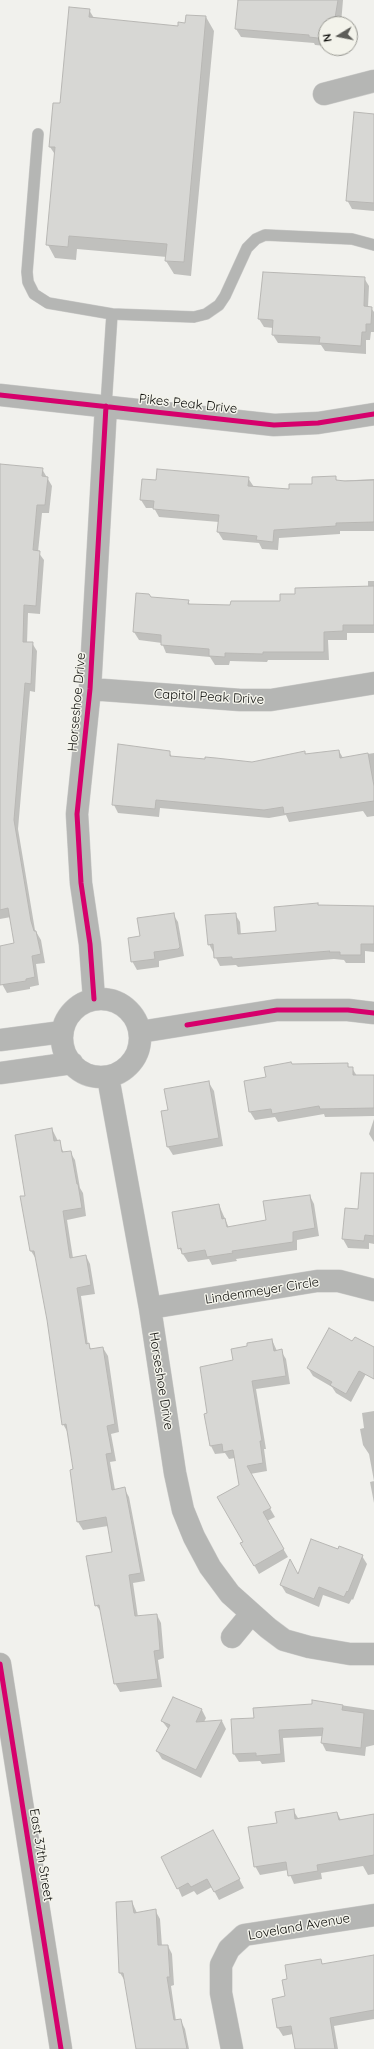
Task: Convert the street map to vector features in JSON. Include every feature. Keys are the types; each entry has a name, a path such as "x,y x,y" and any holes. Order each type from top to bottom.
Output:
{"main road":[{"name":"East 37th Street","path":"0,1664 61,2049"}],"street":[{"path":"324,94 374,81"},
{"name":"Pikes Peak Drive","path":"0,395 274,424 318,423 374,414"},
{"name":"Horseshoe Drive","path":"94,999 90,944 81,883 77,814 90,689 106,406"},
{"name":"Capitol Peak Drive","path":"90,689 240,700 271,700 374,683"},
{"path":"94,999 107,999 118,1003 128,1010 136,1020 140,1032 140,1044 132,1061 119,1073 108,1077 96,1077 84,1073 72,1063 67,1056 63,1044 62,1032 66,1021 73,1011 83,1003 94,999"},
{"path":"140,1032 277,1010 348,1010 374,1013"},
{"path":"0,1040 62,1032"},
{"path":"0,1073 72,1063"},
{"name":"Horseshoe Drive","path":"108,1077 150,1308 175,1473 183,1510 194,1536 210,1568 230,1594 251,1614 284,1640 309,1647 350,1654 374,1654"},
{"name":"Lindenmeyer Circle","path":"150,1308 317,1281 339,1281 374,1290"},
{"path":"232,1637 251,1614"},
{"name":"Loveland Avenue","path":"232,2049 222,1993 221,1965 229,1949 244,1936 374,1915"}],"lane":[{"path":"38,134 27,272 28,282 38,298 48,304 112,314 194,317 206,314 219,305 225,296 247,248 256,239 265,235 352,239 374,245"},
{"path":"106,406 112,314"}],"building":[{"path":"238,0 338,0 335,16 318,16 318,38 309,37 309,35 235,29"},
{"path":"69,7 90,9 89,17 178,26 178,22 185,23 186,15 206,16 184,262 165,261 167,244 69,236 68,247 46,245 55,147 49,147 53,103 60,103"},
{"path":"354,112 374,114 374,203 346,201"},
{"path":"263,272 365,277 364,306 372,307 371,324 366,324 366,332 362,332 361,346 319,343 320,337 272,335 273,320 258,319"},
{"path":"0,464 43,468 42,476 48,477 45,505 37,505 33,550 40,551 36,606 24,605 23,642 33,642 31,684 25,683 14,820 31,921 34,931 36,931 41,954 32,956 35,977 26,979 26,981 0,985 0,946 14,943 8,908 0,910"},
{"path":"157,469 249,477 248,486 289,489 289,484 312,484 312,477 336,476 336,480 345,481 374,480 374,522 336,523 336,526 274,530 273,542 256,540 257,536 217,532 219,515 153,509 154,501 140,500 142,479 156,480"},
{"path":"374,586 374,625 343,625 343,631 324,632 324,652 263,652 263,654 225,653 225,657 209,656 209,649 161,645 161,635 133,632 136,593 149,594 151,597 189,600 188,604 230,605 231,601 280,601 280,594 295,594 295,588"},
{"path":"118,744 170,751 170,756 205,759 205,757 252,762 305,751 305,754 339,750 340,758 368,753 374,786 374,801 284,814 283,807 264,810 156,800 155,809 112,805"},
{"path":"318,903 318,905 374,906 374,944 361,944 361,955 340,955 340,952 329,952 330,951 232,959 232,957 214,958 213,944 208,945 205,915 236,913 238,934 276,931 274,907"},
{"path":"174,913 180,947 178,949 154,952 155,959 131,962 128,938 140,936 137,918"},
{"path":"291,1062 292,1064 348,1063 348,1067 353,1067 353,1075 374,1075 374,1108 320,1109 319,1106 272,1114 271,1109 249,1112 244,1081 266,1077 264,1067"},
{"path":"209,1081 219,1138 167,1147 161,1111 168,1110 164,1089"},
{"path":"52,1128 54,1141 60,1140 62,1152 71,1151 78,1184 82,1208 63,1211 70,1258 86,1255 91,1285 77,1288 86,1344 89,1343 90,1349 103,1347 115,1424 107,1426 112,1453 106,1454 112,1490 125,1487 141,1573 129,1575 135,1616 157,1614 160,1650 154,1651 158,1679 114,1684 99,1605 95,1606 86,1556 112,1552 106,1517 77,1522 70,1470 73,1469 66,1424 62,1425 47,1320 34,1251 30,1251 20,1196 25,1196 15,1135"},
{"path":"361,1173 374,1173 374,1236 365,1235 364,1241 342,1239 345,1208 358,1209"},
{"path":"310,1195 315,1228 293,1232 293,1242 232,1251 233,1253 207,1257 205,1250 182,1254 181,1248 178,1249 172,1212 219,1204 222,1219 225,1218 227,1227 266,1220 263,1201"},
{"path":"329,1328 352,1341 355,1337 374,1347 374,1379 359,1371 346,1394 330,1385 332,1382 307,1368"},
{"path":"272,1339 274,1351 282,1349 286,1376 252,1381 262,1441 260,1441 263,1463 247,1466 271,1508 263,1512 284,1549 254,1566 240,1543 243,1542 217,1497 239,1485 233,1450 223,1452 222,1444 210,1446 204,1414 207,1413 200,1367 233,1360 231,1349 247,1346 247,1343"},
{"path":"311,1539 338,1549 339,1546 363,1555 348,1592 347,1591 344,1597 319,1587 314,1599 280,1585 290,1559 298,1574"},
{"path":"173,1697 202,1709 196,1722 222,1720 196,1770 156,1751 170,1725 161,1721"},
{"path":"312,1700 343,1705 342,1710 364,1713 361,1748 321,1743 323,1728 279,1730 281,1754 256,1756 256,1753 233,1754 231,1719 254,1718 253,1708 312,1704"},
{"path":"294,1809 295,1819 337,1812 339,1820 374,1814 374,1855 317,1865 318,1871 288,1876 286,1862 254,1867 248,1827 277,1823 275,1812"},
{"path":"213,1830 240,1879 214,1892 207,1879 191,1887 188,1883 177,1889 161,1857"},
{"path":"132,1901 134,1913 156,1909 158,1945 168,1945 170,1977 167,1977 174,2020 181,2019 187,2049 136,2049 123,1973 119,1973 116,1902"},
{"path":"374,1955 374,2010 330,2018 335,2049 295,2049 291,2026 277,2028 272,1999 285,1996 282,1980 287,1979 285,1965 321,1959 322,1964"}],"cycle path":[{"path":"0,395 274,425 318,423 374,414"},
{"path":"94,999 90,944 81,883 77,814 90,689 106,406"},
{"path":"187,1025 277,1010 348,1010 374,1013"},
{"path":"0,1664 61,2049"}]}
